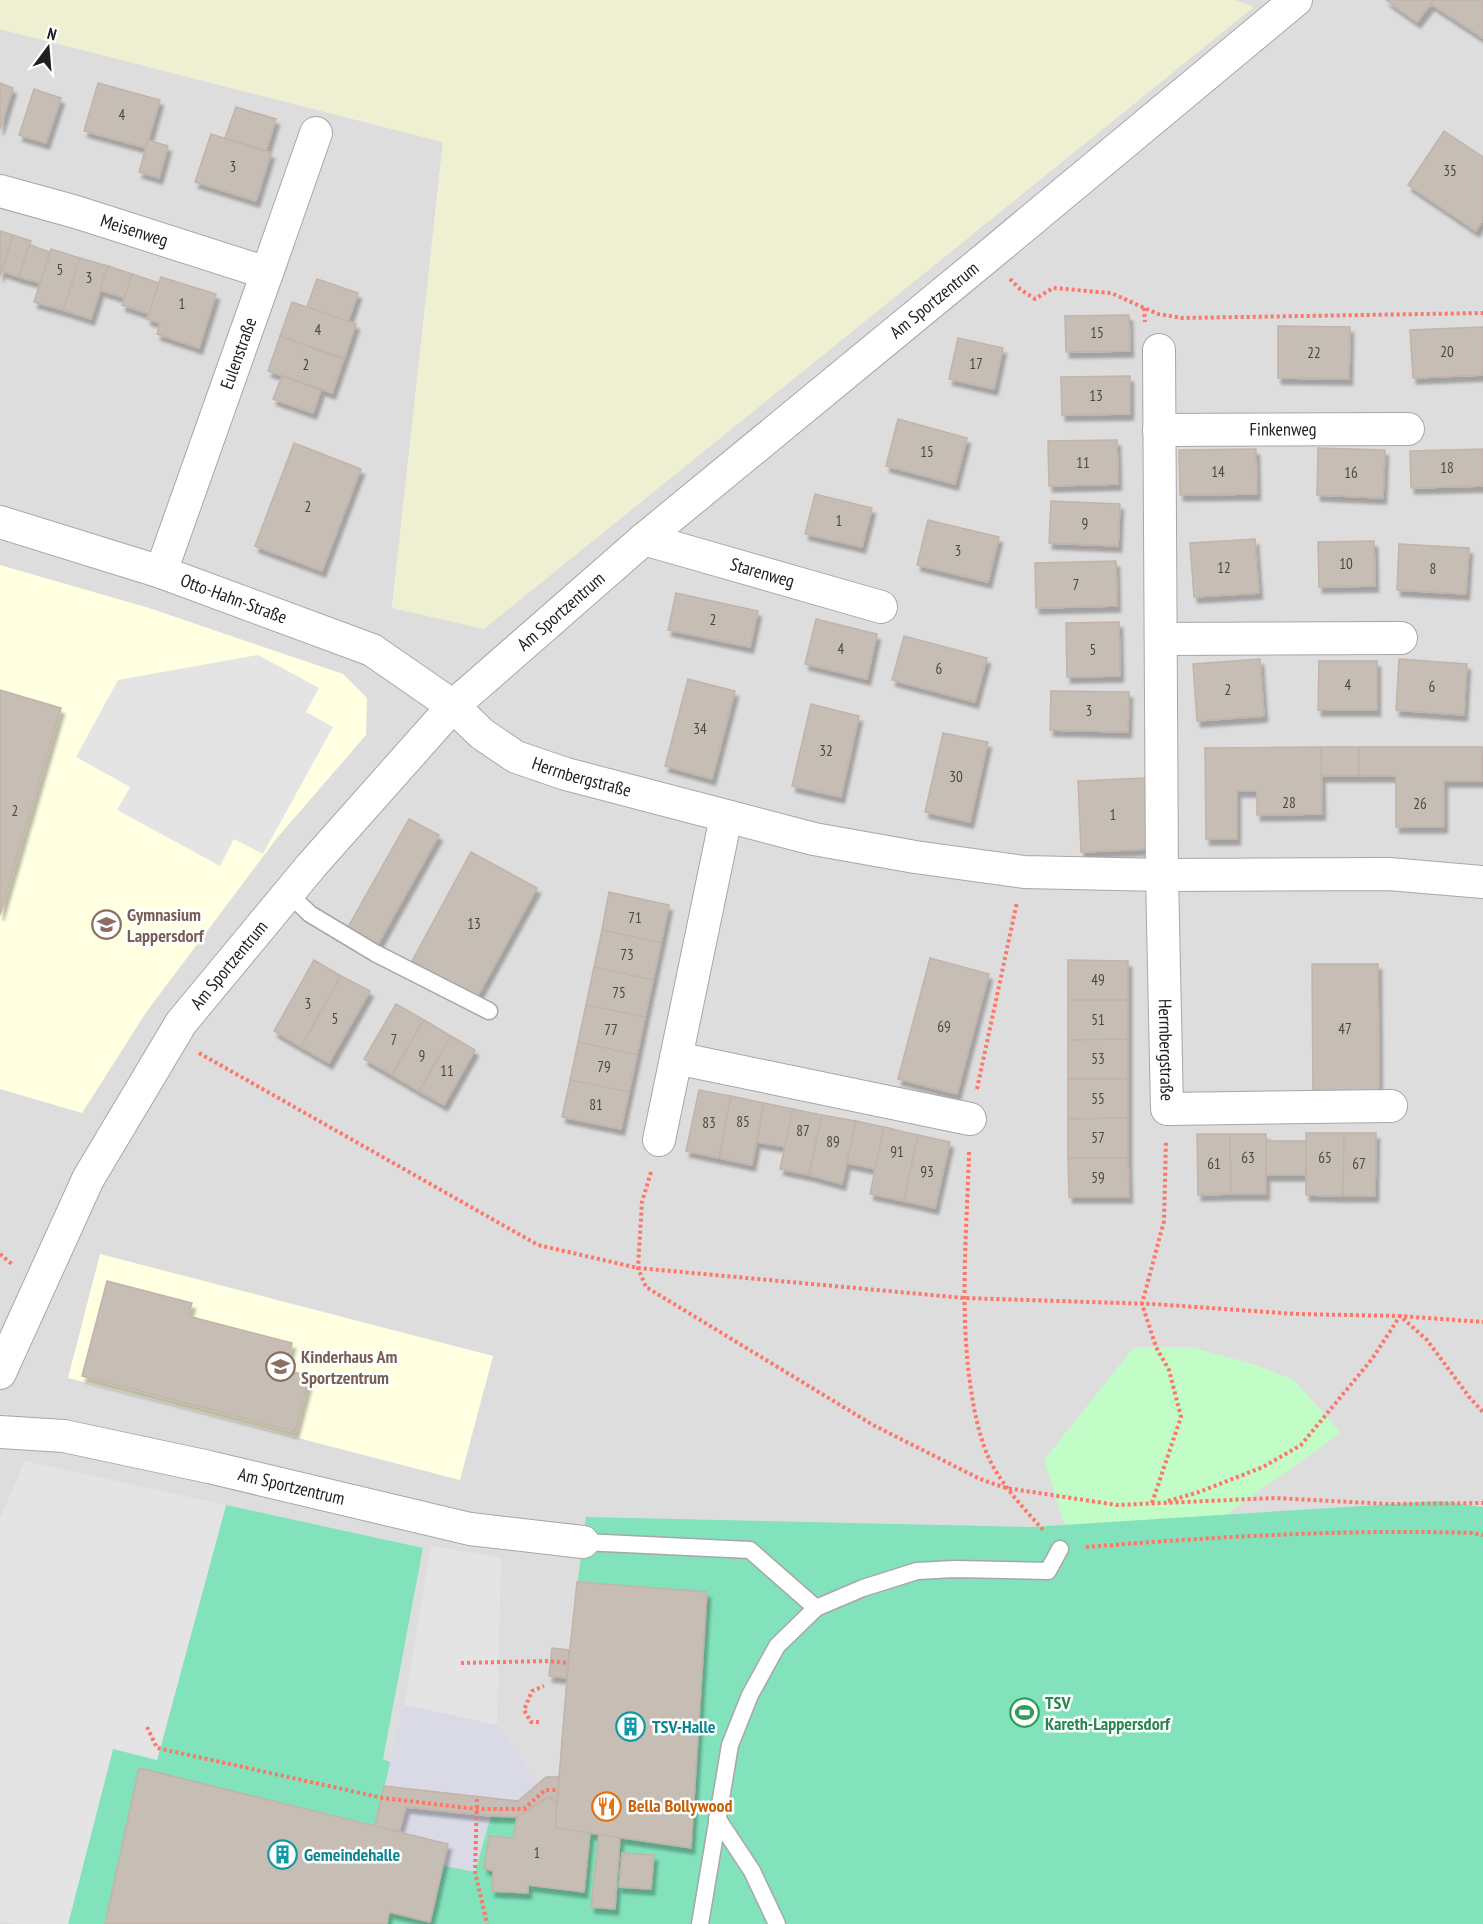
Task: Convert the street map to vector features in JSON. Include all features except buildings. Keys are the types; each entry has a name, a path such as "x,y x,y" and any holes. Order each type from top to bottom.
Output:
{"street":[{"name":"Am Sportzentrum","path":"0,1373 88,1179 182,1023 288,893 453,706 644,539 1296,0"},
{"name":"Eulenstraße","path":"161,572 316,132"},
{"name":"Meisenweg","path":"0,191 76,212 267,273"},
{"path":"1159,350 1162,875"},
{"name":"Finkenweg","path":"1159,430 1408,429"},
{"name":"Otto-Hahn-Straße","path":"0,522 161,572 372,650 453,706"},
{"name":"Starenweg","path":"644,539 881,607"},
{"path":"1161,639 1401,638"},
{"name":"Herrnbergstraße","path":"453,706 482,734 516,757 566,774 814,839 915,857 1024,872 1162,875 1389,874 1483,882"},
{"path":"660,1140 726,817"},
{"name":"Herrnbergstraße","path":"1162,875 1167,1109 1391,1106"},
{"path":"676,1058 970,1119"},
{"name":"Am Sportzentrum","path":"0,1432 64,1436 209,1467 470,1529 583,1542"}],"lane":[{"path":"288,893 310,914 366,947 489,1011"},
{"path":"583,1542 750,1550 816,1608"},
{"path":"700,1924 730,1745 750,1695 777,1646 816,1608 863,1587 917,1571 954,1569 1048,1571 1060,1549"},
{"path":"717,1818 752,1871 777,1924"}],"path":[{"path":"987,257 1020,289 1035,299 1053,288 1111,293 1125,297 1158,314 1182,318 1483,313"},
{"path":"1024,872 970,1119 964,1298 966,1346 973,1402 984,1448 1006,1488 1060,1549 1216,1537 1387,1531 1483,1535"},
{"path":"172,1038 538,1245 638,1268 964,1298 1142,1304 1296,1314 1400,1316 1483,1322"},
{"path":"1152,1503 1181,1417 1169,1370 1156,1347 1142,1304 1164,1221 1167,1109"},
{"path":"660,1140 642,1202 638,1268 646,1287 873,1425 980,1479 1006,1488 1117,1505 1275,1498 1389,1504 1483,1503"},
{"path":"1400,1316 1427,1340 1483,1412"},
{"path":"1161,1503 1200,1492 1263,1467 1301,1445 1372,1359 1400,1316"},
{"path":"461,1663 546,1661 568,1663"},
{"path":"539,1722 531,1722 524,1710 532,1691 544,1686"},
{"path":"147,1727 157,1748 383,1798 476,1809 524,1809 545,1790 558,1790"},
{"path":"477,1799 475,1872 487,1924"}],"shaded area":[{"path":"0,0 1235,0 1254,7 484,629 392,608 443,142 0,29"},
{"path":"1235,0 1483,0 1483,1924 0,1924 0,29 443,142 392,608 484,628 1253,7"},
{"name":"Gymnasium Lappersdorf","path":"0,565 149,608 343,674 367,698 366,735 277,838 147,1011 82,1113 0,1089"},
{"path":"258,655 319,688 306,712 333,727 263,854 234,839 220,866 117,810 130,787 76,757 118,680"},
{"name":"Kinderhaus Am Sportzentrum","path":"100,1254 493,1356 460,1480 68,1378"},
{"path":"25,1461 226,1505 157,1760 113,1749 68,1924 15,1924 0,1920 0,1518"},
{"path":"431,1546 501,1558 497,1725 404,1705"},
{"path":"404,1705 497,1725 548,1797 517,1817 491,1816 475,1872 444,1866 448,1844 375,1826"}],"green space":[{"path":"1134,1347 1191,1347 1256,1365 1294,1380 1341,1433 1225,1515 1065,1526 1044,1460"},
{"name":"TSV Kareth-Lappersdorf","path":"1440,1501 1483,1507 1483,1924 68,1924 113,1748 157,1760 226,1505 423,1548 383,1759 477,1799 555,1828 569,1650 586,1517 1032,1527"}],"place":[{"name":"Gymnasium Lappersdorf","path":"106,925"},
{"name":"Kinderhaus Am Sportzentrum","path":"280,1367"},
{"name":"TSV Kareth-Lappersdorf","path":"1024,1713"},
{"name":"TSV-Halle","path":"631,1727"},
{"name":"Bella Bollywood","path":"607,1806"},
{"name":"Gemeindehalle","path":"283,1855"}]}
